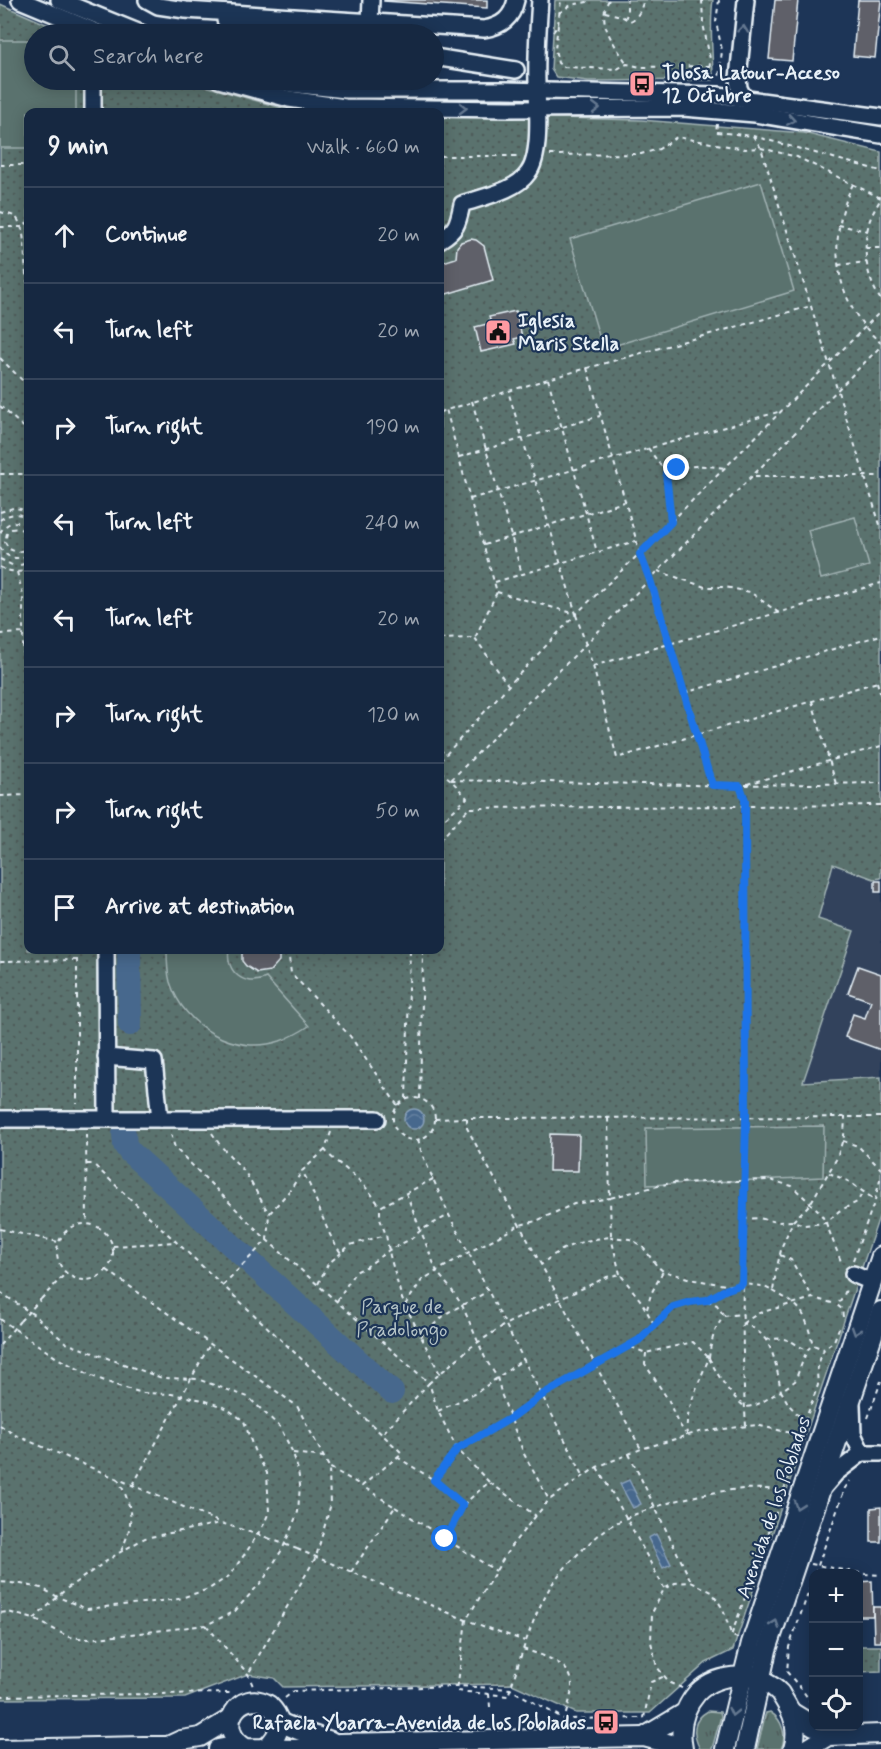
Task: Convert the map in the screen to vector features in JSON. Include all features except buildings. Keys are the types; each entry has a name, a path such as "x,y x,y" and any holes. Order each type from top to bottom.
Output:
{"main road":[{"name":"Avenida de los Poblados","path":"725,1749 751,1643 881,1256"},
{"name":"Avenida de los Poblados","path":"745,1749 767,1650 881,1311"},
{"path":"218,1749 297,1749 340,1743 644,1737 683,1748 681,1730 684,1713 697,1693 718,1679 742,1676 761,1680 779,1693 791,1712 795,1728 793,1749"},
{"path":"0,1749 172,1748 181,1740 200,1737 230,1719 240,1705 251,1700 262,1701 272,1707 279,1722 278,1732 273,1741 253,1748 233,1737 230,1719"},
{"path":"791,1712 809,1723"},
{"path":"644,1737 684,1713"},
{"path":"279,1722 315,1737 340,1743"},
{"path":"807,1749 817,1731"},
{"path":"843,1731 881,1734"}],"street":[{"path":"20,0 75,24"},
{"path":"59,0 73,3 120,24"},
{"path":"147,0 158,6 243,24"},
{"path":"367,24 370,0"},
{"path":"444,29 495,27 513,12 516,0"},
{"path":"444,237 458,224 462,204 514,186 528,175 534,163 538,108 537,43 540,0"},
{"path":"744,98 739,88 738,78 746,0"},
{"path":"184,10 340,20 350,24"},
{"path":"504,90 537,43"},
{"path":"444,59 516,70"},
{"path":"93,90 93,108"},
{"path":"256,90 289,99 345,107 683,108 754,114 881,135"},
{"path":"346,90 504,90 708,95 881,117"},
{"path":"106,954 107,1119"},
{"path":"106,1057 154,1061 165,1119"},
{"path":"0,1119 377,1119"},
{"path":"853,1274 872,1282"},
{"path":"854,1392 853,1434 860,1448"},
{"path":"816,1449 836,1444 881,1453"},
{"path":"820,1492 860,1448"}],"path":[{"path":"561,0 555,49 558,63 564,67 617,69 627,64 640,67 710,66"},
{"path":"559,13 571,5 589,0"},
{"path":"609,0 604,12 604,23 627,64"},
{"path":"625,19 627,0"},
{"path":"604,12 630,21 635,20 644,0"},
{"path":"702,0 710,59 708,95"},
{"path":"551,34 558,25"},
{"path":"753,136 761,147 881,528"},
{"path":"444,156 641,154 659,149 677,137 745,149 761,147 797,157 881,198 869,222 865,248 870,278 881,300"},
{"path":"0,165 24,165"},
{"path":"451,780 881,345 857,316 846,295 838,266 836,247 838,225 845,200 853,184"},
{"path":"0,212 15,216 22,227 24,252"},
{"path":"838,225 868,231"},
{"path":"0,227 22,227"},
{"path":"865,248 881,248"},
{"path":"838,266 867,262"},
{"path":"475,638 497,592 446,410 548,379 811,306"},
{"path":"445,755 576,614 640,554 881,311"},
{"path":"0,357 24,382"},
{"path":"587,368 636,541 712,785"},
{"path":"548,379 597,552"},
{"path":"508,391 593,666 617,758 879,682 881,696"},
{"path":"472,401 522,574"},
{"path":"0,405 24,427"},
{"path":"470,499 781,412"},
{"path":"459,457 601,416"},
{"path":"648,448 666,473 671,522"},
{"path":"666,473 693,465 725,468"},
{"path":"0,474 24,474"},
{"path":"753,476 881,476"},
{"path":"483,545 625,502"},
{"path":"0,512 13,508 24,509"},
{"path":"0,520 10,515 24,516"},
{"path":"0,533 7,525 18,521 24,523"},
{"path":"16,528 18,521"},
{"path":"11,529 24,531"},
{"path":"7,533 4,542 12,552 24,549"},
{"path":"495,582 636,541"},
{"path":"0,547 6,555 17,559 24,556"},
{"path":"17,552 17,559"},
{"path":"0,560 14,566"},
{"path":"20,566 24,564"},
{"path":"0,567 9,571 24,571"},
{"path":"658,571 705,587 731,588 750,592 779,613"},
{"path":"17,572 22,595 23,678"},
{"path":"593,666 881,583"},
{"path":"497,592 576,614"},
{"path":"0,634 23,633"},
{"path":"684,693 881,635"},
{"path":"475,638 508,686"},
{"path":"444,639 475,638"},
{"path":"812,701 836,784"},
{"path":"740,786 881,746"},
{"path":"444,774 467,798 444,819"},
{"path":"451,780 740,786 881,783"},
{"path":"740,786 745,806 746,1118 742,1323 746,1426"},
{"path":"0,796 24,795"},
{"path":"444,836 470,808 881,805"},
{"path":"77,954 81,1119 87,1164 87,1223"},
{"path":"289,954 291,973 350,1036 398,1106"},
{"path":"406,1100 410,954"},
{"path":"420,1099 423,954"},
{"path":"0,961 77,960"},
{"path":"413,1098 428,1103 434,1110 433,1129 418,1140 404,1137 395,1127 393,1120 398,1106 413,1098"},
{"path":"773,1291 782,1245 793,1221 810,1204 837,1158 843,1141 846,1117"},
{"path":"435,1119 881,1117"},
{"path":"467,1118 467,1128 641,1449"},
{"path":"608,1118 611,1237 620,1274 655,1326"},
{"path":"165,1119 175,1148 267,1240 429,1383 438,1411 457,1449 489,1482 536,1516"},
{"path":"207,1119 220,1145 245,1172 269,1214 267,1240 224,1285"},
{"path":"269,1214 291,1189 302,1171 325,1150 336,1119"},
{"path":"418,1140 449,1215 583,1475"},
{"path":"843,1141 858,1146 881,1169"},
{"path":"325,1150 370,1190 380,1207 380,1219 402,1299 440,1374"},
{"path":"87,1164 93,1164 402,1453 362,1486"},
{"path":"302,1171 318,1202 331,1239 341,1253"},
{"path":"829,1173 864,1191 875,1200"},
{"path":"853,1274 852,1264 875,1200 881,1175"},
{"path":"380,1207 433,1179"},
{"path":"405,1305 422,1280 469,1252 520,1226 574,1204 671,1184 744,1179 770,1180 792,1186 820,1212 840,1263 853,1274"},
{"path":"743,1218 759,1218 777,1222 793,1221 804,1225 826,1223 839,1211 857,1202 864,1191"},
{"path":"406,1193 437,1272 462,1305 486,1360 497,1377 524,1454 549,1500"},
{"path":"337,1301 355,1272 449,1215"},
{"path":"87,1223 104,1231 110,1238 113,1255 107,1270 100,1276 82,1281 66,1274 60,1267 57,1259 58,1242 69,1228 87,1223"},
{"path":"0,1229 58,1242"},
{"path":"318,1285 328,1264 350,1245 386,1235"},
{"path":"541,1265 550,1257 578,1242 611,1237 630,1239 642,1246 663,1271 734,1287"},
{"path":"113,1246 177,1242"},
{"path":"780,1255 791,1260 813,1298"},
{"path":"107,1270 297,1406 329,1467 330,1508 316,1557 248,1674"},
{"path":"646,1310 651,1294 663,1271"},
{"path":"0,1345 66,1274"},
{"path":"382,1434 429,1383 478,1341 506,1324 559,1298 607,1277 620,1274"},
{"path":"837,1305 844,1295 848,1276 853,1274"},
{"path":"434,1480 457,1449 511,1418 542,1395 639,1340 673,1307 707,1300 742,1284 762,1286 802,1309 813,1345"},
{"path":"420,1337 447,1313 489,1291"},
{"path":"0,1292 34,1315 66,1343 162,1378 197,1379 248,1397 280,1427 293,1453 300,1485 298,1512 283,1548 264,1579 235,1611 206,1624 89,1640 69,1637 34,1619 8,1612 0,1613"},
{"path":"731,1636 796,1453 818,1385 817,1372 824,1349 834,1341 843,1317 842,1309 837,1305 813,1298 759,1313 742,1323"},
{"path":"707,1300 717,1305 724,1316"},
{"path":"687,1435 685,1424 709,1358 715,1328 724,1316 743,1314"},
{"path":"0,1319 57,1358 107,1382 142,1393 171,1394 226,1408 244,1421 254,1450 267,1473 269,1512 229,1576 209,1589 178,1599 87,1609 41,1588 0,1582"},
{"path":"742,1323 757,1330 766,1340 781,1392 801,1418 807,1418"},
{"path":"766,1340 780,1338 792,1340 807,1350"},
{"path":"629,1346 646,1353 693,1342 709,1358 731,1395 745,1407 756,1406 795,1381 807,1350 813,1345"},
{"path":"133,1485 210,1344"},
{"path":"813,1345 824,1349"},
{"path":"646,1353 645,1364 669,1401 676,1419 687,1435"},
{"path":"438,1411 476,1393 524,1359"},
{"path":"0,1425 15,1435 221,1523 297,1549 466,1620 525,1641"},
{"path":"783,1493 766,1489 726,1491 694,1496 654,1508 612,1525 575,1556 550,1587 525,1641 508,1696 457,1691 466,1620 511,1546 549,1500 597,1467 641,1449 687,1435 756,1425 800,1435"},
{"path":"293,1453 324,1457"},
{"path":"628,1454 691,1582"},
{"path":"397,1457 434,1480 463,1505"},
{"path":"329,1467 496,1571"},
{"path":"597,1467 664,1589"},
{"path":"117,1478 127,1496 130,1515 129,1535 121,1552"},
{"path":"445,1539 463,1505 489,1482"},
{"path":"351,1572 395,1507"},
{"path":"34,1619 66,1589 145,1538 221,1523"},
{"path":"796,1562 881,1575"},
{"path":"685,1689 670,1683 657,1667 651,1642 652,1613 664,1589 675,1583 691,1582 712,1592 723,1609 731,1636"},
{"path":"809,1590 789,1647 787,1672 809,1701"},
{"path":"206,1624 248,1674 255,1691"},
{"path":"731,1636 738,1638"},
{"path":"523,1648 555,1661 568,1671 572,1684 564,1719"},
{"path":"281,1701 294,1691 458,1686 510,1689 564,1719 644,1718 651,1682 665,1676"},
{"path":"0,1696 238,1692"},
{"path":"489,1694 490,1707"}],"shaded area":[{"path":"833,864 874,879 881,878 881,1077 803,1082 854,932 818,919"}],"green space":[{"path":"555,0 713,0 711,30 713,80 588,81 556,77 551,69"},
{"name":"Parque de Pradolongo","path":"0,4 46,24 24,24 24,90 220,90 282,108 24,108 24,954 444,954 444,115 641,120 804,133 881,152 881,878 874,879 833,864 818,919 854,931 803,1082 881,1077 881,1211 733,1650 706,1663 650,1713 576,1713 512,1684 283,1687 274,1678 248,1674 185,1698 0,1699"},
{"path":"0,40 24,40 24,90 76,90 76,108 24,108 24,148 0,148"},
{"path":"761,182 794,291 603,349 570,239"},
{"path":"855,517 869,566 821,579 808,530"},
{"path":"167,954 229,954 230,965 238,976 251,981 266,978 309,1026 280,1041 263,1045 229,1041 213,1034 187,1012 170,982"},
{"path":"824,1126 823,1177 647,1185 646,1128"},
{"path":"863,1646 881,1646 881,1671 863,1672"},
{"path":"708,1711 720,1712 721,1716 712,1749 700,1749 695,1733 696,1723"},
{"path":"770,1712 781,1724 784,1734 783,1744 781,1749 757,1749 766,1713"}],"water":[{"path":"414,1109 421,1112 424,1119 421,1126 414,1129 407,1126 404,1119 407,1112"},
{"path":"629,1480 641,1504 633,1508 620,1484"},
{"path":"656,1534 671,1564 663,1568 648,1538"}],"waterway":[{"path":"129,954 130,1024"},
{"path":"124,1134 125,1145 130,1152 392,1392"}],"place":[{"name":"Tolosa Latour-Acceso 12 Octubre","path":"642,84"},
{"name":"Iglesia Maris Stella","path":"498,332"},
{"name":"Rafaela Ybarra-Avenida de los Poblados","path":"606,1722"}],"route":[{"path":"445,1539 463,1505 434,1480 457,1449 511,1418 542,1395 639,1340 673,1307 707,1300 742,1284 746,1118 745,800 740,786 712,785 650,580 640,554 671,522 666,473 677,468"}]}
